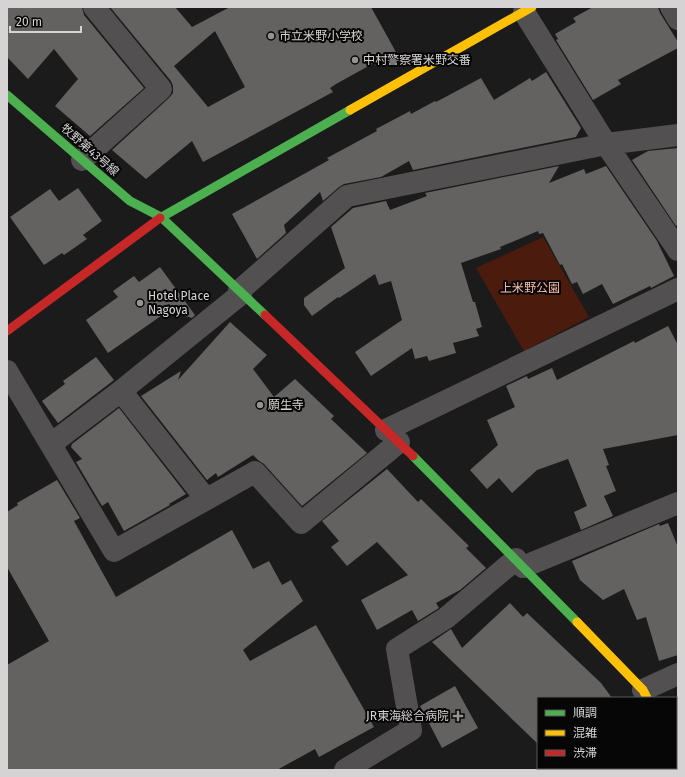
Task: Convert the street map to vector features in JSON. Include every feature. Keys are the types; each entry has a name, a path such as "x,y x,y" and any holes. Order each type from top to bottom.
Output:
{"street":[{"path":"82,160 160,89 94,7"},
{"path":"671,7 678,19"},
{"path":"8,329 161,217 528,9 606,144 678,250"},
{"name":"牧野第43号線","path":"7,95 130,201 161,217 393,436 520,563 645,694"},
{"path":"51,444 121,391 240,292 347,196 606,144 678,135"},
{"path":"7,371 114,551 255,472 301,522 393,436 678,289"},
{"path":"121,391 206,499"},
{"path":"345,770 411,730 397,649 446,618 520,563 678,503"},
{"path":"645,694 678,674"}],"green space":[{"name":"上米野公園","path":"543,237 589,317 524,351 476,268"}],"building":[{"path":"7,7 82,7 84,15 144,88 90,136 55,106 78,79 54,49 28,79 7,57"},
{"path":"110,7 175,7 192,27 230,7 371,7 397,54 376,66 374,63 336,84 330,88 333,92 203,162 192,141 146,179 112,150 169,98 173,93 171,81","holes":["215,31 245,87 208,107 174,66"]},
{"path":"593,7 658,7 660,13 678,42 678,48 618,80 621,84 593,100 556,40 558,39 555,34 576,22 573,18"},
{"path":"546,72 581,128 576,137 413,170 409,161 381,177 344,184 323,201 320,192 284,225 286,233 257,259 232,214 329,160 327,158 377,131 376,129 410,111 411,114 435,101 436,102 481,78 494,100 530,78 532,81"},
{"path":"678,148 678,225 676,226 632,160 648,151"},
{"path":"559,166 549,183 584,169 586,174 606,166 657,241 674,276 651,288 650,286 613,304 602,284 583,294 577,282 572,284 543,233 539,234 538,231 500,247 501,249 461,263 482,327 476,329 479,336 453,343 456,353 429,361 427,356 415,359 412,348 371,376 355,352 402,320 391,281 379,285 375,274 339,298 338,297 312,316 304,305 304,298 345,268 331,227 353,208 386,201 390,210 427,196 425,193"},
{"path":"78,188 102,221 83,235 87,239 64,255 62,253 44,265 10,217 50,189 59,201"},
{"path":"160,267 195,315 192,318 168,311 108,353 86,320 118,297 113,291 134,276 139,282"},
{"path":"230,322 267,355 253,369 274,397 295,379 334,416 331,419 367,453 302,506 264,464 253,455 218,477 216,473 207,480 141,396 181,371 178,380"},
{"path":"668,326 678,345 678,435 603,449 609,465 606,466 616,491 604,496 613,516 581,530 574,512 587,506 568,459 537,470 512,493 499,478 487,489 470,470 498,445 487,420 515,407 506,386 527,376 528,379 552,368 557,380 634,341 635,343"},
{"path":"96,357 114,380 58,423 42,401 65,384 63,381"},
{"path":"119,408 186,494 169,504 170,505 124,531 108,502 102,506 76,462 82,459 71,447 72,444"},
{"path":"387,469 418,502 421,499 469,546 466,548 486,568 460,590 436,603 439,608 418,621 412,610 377,630 361,600 408,575 377,542 347,566 331,547 339,541 322,521"},
{"path":"57,480 80,518 74,521 116,597 232,530 253,569 269,561 282,585 291,580 303,601 243,650 250,661 316,625 374,727 319,757 315,749 277,770 7,770 7,665 49,641 7,567 7,512 18,505 17,503"},
{"path":"668,523 678,547 678,655 659,661 646,617 637,620 624,589 603,600 580,580 572,561 659,524 660,526"},
{"path":"510,603 523,617 527,613 601,683 611,697 537,697 537,743 432,642 451,629 462,648"},
{"path":"455,686 478,728 442,748 420,706"}],"traffic: fast":[{"path":"7,95 130,201 161,217 265,315"},
{"path":"160,218 350,110"},
{"path":"413,456 577,622"}],"traffic: slow":[{"path":"350,110 532,7"},
{"path":"577,622 643,690 646,697"}],"traffic: jam":[{"path":"7,331 160,218"},
{"path":"265,315 413,456"}],"place":[{"name":"市立米野小学校","path":"271,36"},
{"name":"中村警察署米野交番","path":"355,60"},
{"name":"Hotel Place Nagoya","path":"140,303"},
{"name":"願生寺","path":"260,405"},
{"name":"JR東海総合病院","path":"458,716"}]}
